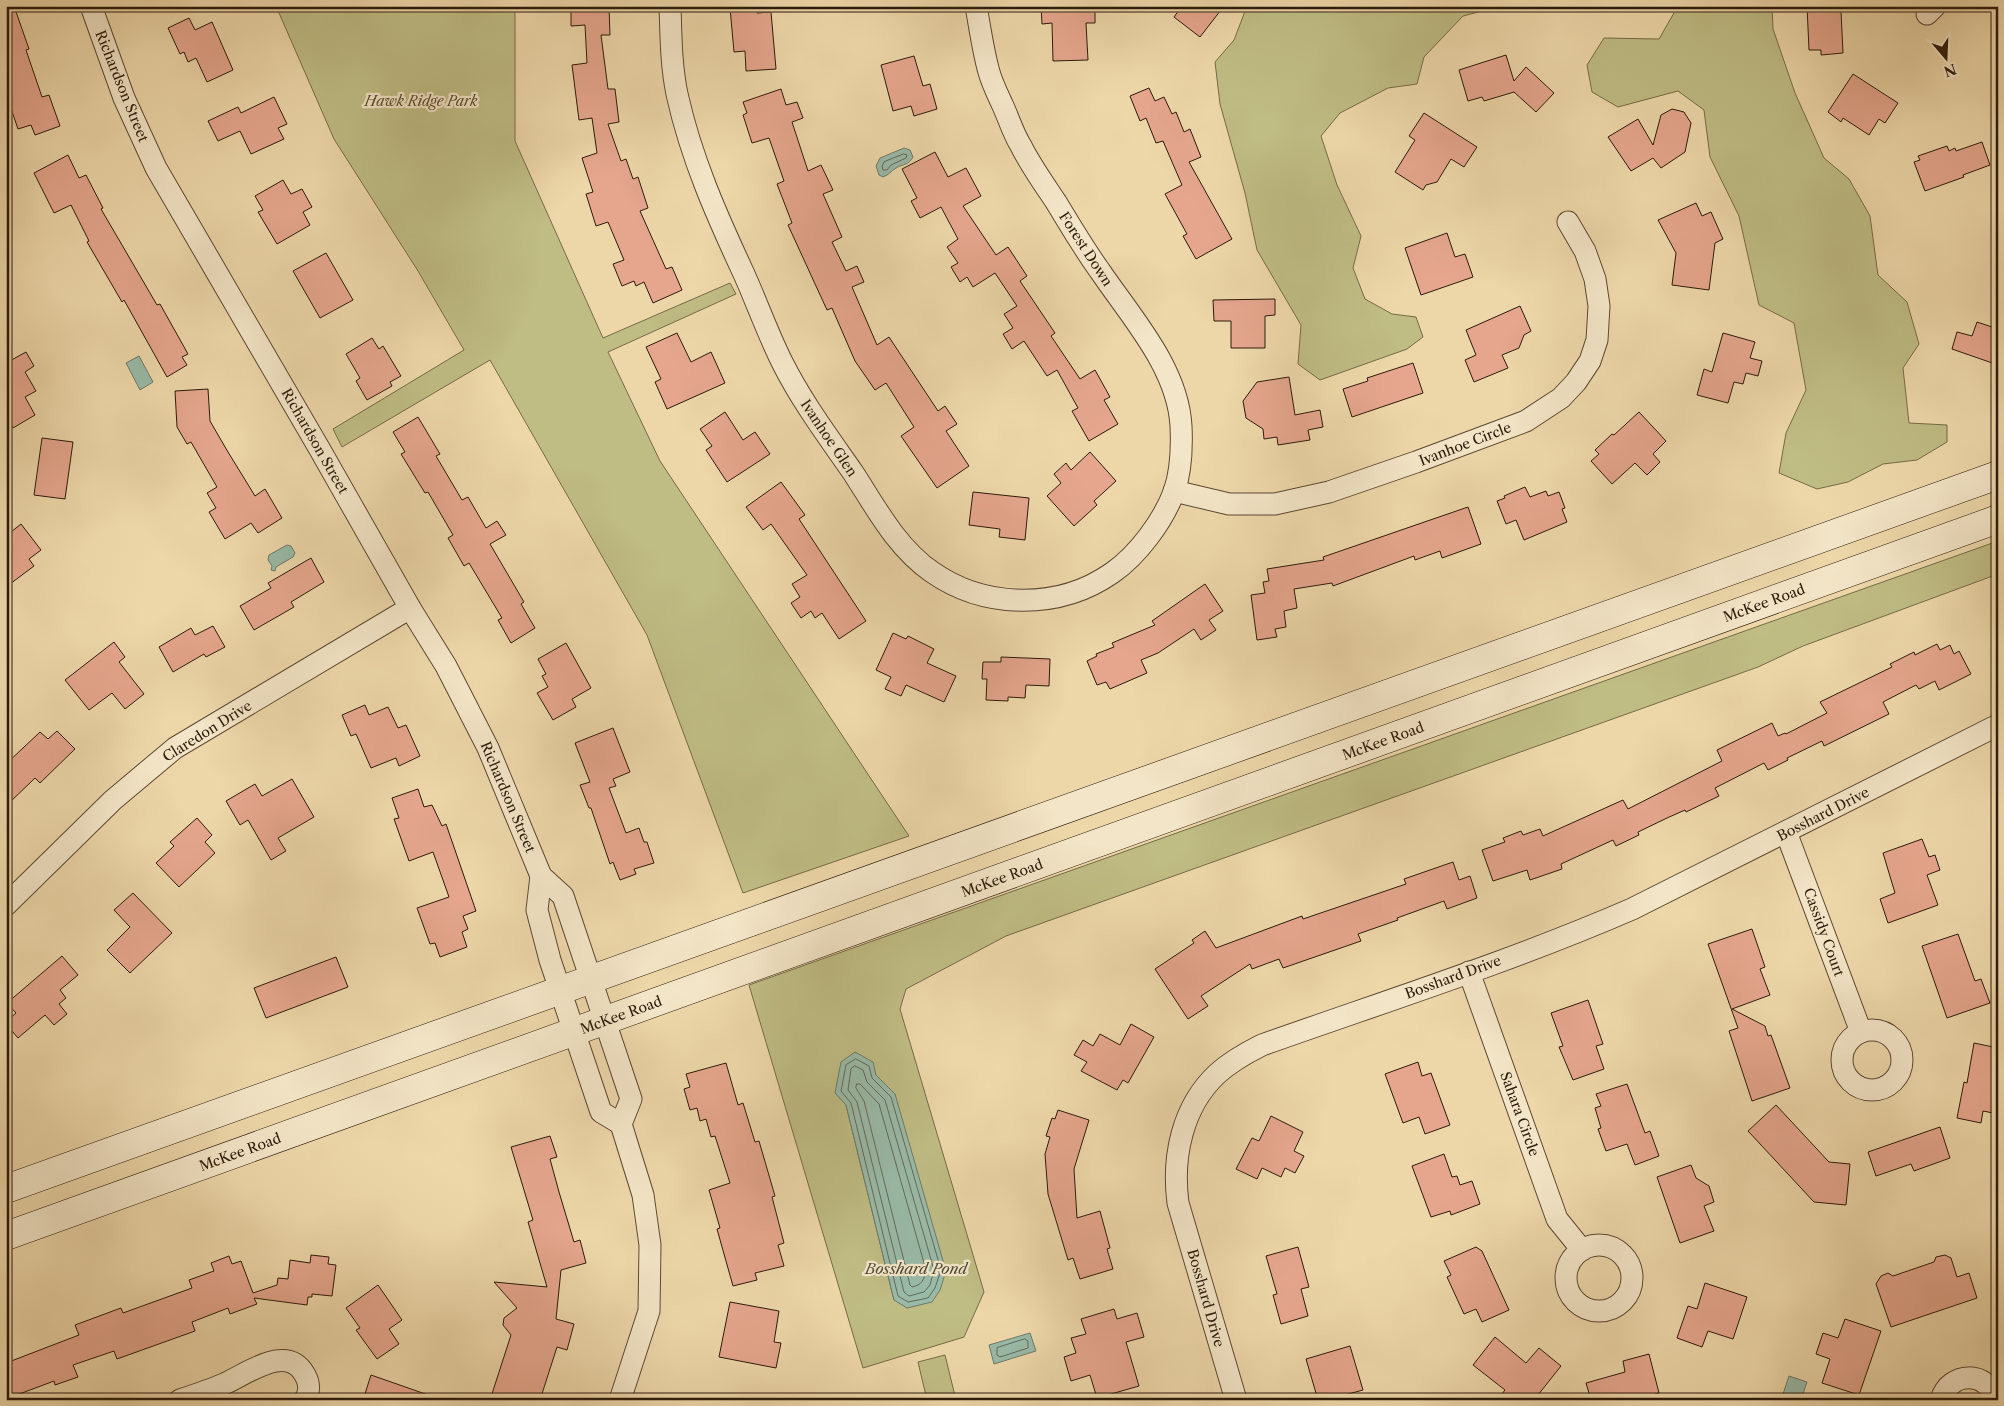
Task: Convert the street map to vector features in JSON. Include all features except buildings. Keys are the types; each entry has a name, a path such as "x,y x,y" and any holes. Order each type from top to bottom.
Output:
{"main road":[{"path":"6,1189 1998,475"},
{"name":"McKee Road","path":"6,1236 1998,519"}],"street":[{"name":"Richardson Street","path":"92,6 124,98 156,168 320,448 410,608 446,666 488,748 541,876 563,896 631,1099 622,1124"},
{"name":"Ivanhoe Glen","path":"670,6 672,57 677,93 697,165 711,202 782,362 806,404 896,537 916,559 933,573 949,582 970,591 992,597 1015,600 1039,600 1069,594 1097,583 1121,567 1134,554 1158,523 1174,491"},
{"name":"Forest Down","path":"976,6 989,73 1019,144 1096,266 1144,334 1162,364 1176,395 1181,424 1181,460 1174,491"},
{"name":"Ivanhoe Circle","path":"1174,491 1229,504 1275,504 1329,492 1526,421 1554,402 1576,382 1590,361 1597,340 1599,306 1595,279 1585,251 1568,222"},
{"name":"Claredon Drive","path":"6,905 113,800 175,748 410,608"},
{"name":"Bosshard Drive","path":"1236,1400 1178,1202 1175,1182 1176,1161 1183,1128 1199,1096 1217,1074 1241,1056 1262,1045 1469,972 1596,925 1632,909 1998,725"},
{"name":"Cassidy Court","path":"1786,832 1861,1032"},
{"path":"541,876 536,910 560,989 601,1112 622,1124 643,1195 650,1245 649,1310 620,1400"},
{"name":"Sahara Circle","path":"1469,972 1557,1218 1582,1250"},
{"path":"180,1400 224,1384 262,1364 274,1360 286,1360 297,1365 309,1381 309,1392 305,1400"},
{"path":"1941,1400 1948,1386 1956,1380 1974,1377 1983,1380 1990,1386 1996,1400"}],"green space":[{"name":"Hawk Ridge Park","path":"276,6 515,6 515,141 603,338 730,283 736,294 608,352 660,461 909,836 743,893 647,635 490,360 342,447 333,429 464,350 418,271 334,139"},
{"path":"1247,6 1501,6 1463,16 1424,57 1417,84 1388,88 1340,113 1321,136 1337,185 1361,236 1353,268 1365,299 1392,314 1416,317 1423,337 1407,349 1320,380 1298,364 1301,325 1257,250 1245,193 1220,104 1215,62 1234,40"},
{"path":"1678,6 1772,6 1773,29 1795,93 1824,158 1849,179 1870,216 1878,275 1907,302 1919,344 1903,368 1909,423 1947,425 1947,442 1917,460 1883,464 1848,482 1817,489 1779,473 1786,433 1806,390 1794,323 1759,305 1739,216 1710,157 1704,110 1678,91 1618,107 1592,92 1587,65 1604,38 1659,39"},
{"path":"1998,541 1998,574 1803,646 1758,667 1006,936 906,989 900,1009 984,1292 964,1337 863,1368 749,985","holes":["876,1075 895,1094 894,1300 846,1105"]},
{"path":"945,1355 956,1400 927,1400 918,1362"}],"water":[{"path":"904,148 910,150 913,157 910,162 896,168 883,177 879,175 876,166 880,158"},
{"path":"139,356 153,382 140,390 126,363"},
{"path":"287,545 291,546 295,553 293,557 276,567 275,571 271,570 272,566 268,560 269,555"},
{"name":"Bosshard Pond","path":"855,1052 873,1062 876,1075 895,1094 946,1271 940,1290 932,1302 907,1308 894,1300 846,1105 835,1093 841,1062"},
{"path":"1030,1333 1036,1351 994,1364 989,1345"},
{"path":"1789,1376 1807,1382 1801,1400 1781,1400"}]}
